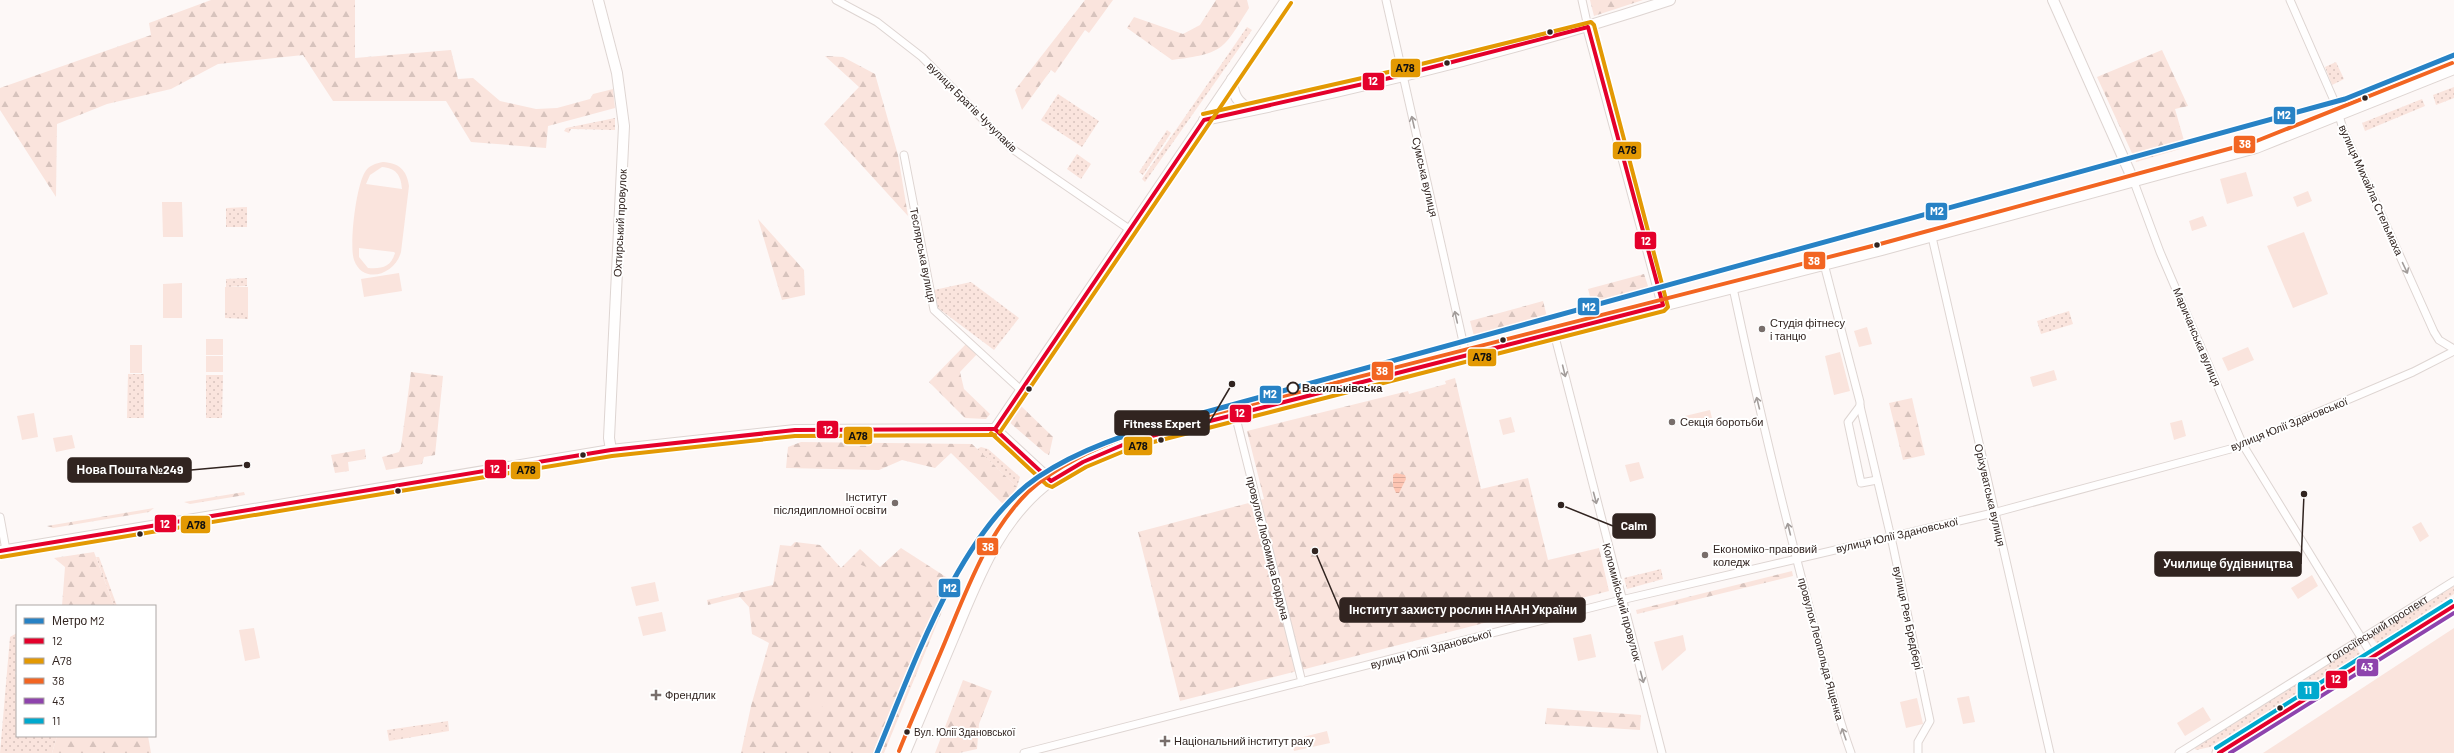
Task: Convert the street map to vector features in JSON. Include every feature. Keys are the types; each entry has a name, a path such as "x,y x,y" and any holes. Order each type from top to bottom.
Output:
{"highway":[{"name":"Голосіївський проспект","path":"2219,753 2454,606"}],"main road":[{"name":"Охтирський провулок","path":"598,0 617,73 624,126 609,438 611,450"},
{"path":"994,429 1286,0"},
{"path":"1204,120 1402,75 1588,27 1670,0"},
{"name":"Маричанська вулиця","path":"2053,0 2134,182"},
{"path":"1588,27 1663,305"},
{"path":"905,753 978,577 993,547 1018,512 1050,481 1089,459 1132,440 1466,354 1932,237 2256,148 2340,116 2454,69"},
{"path":"1232,79 1235,98 1242,106 1252,110"},
{"path":"3,550 611,450 795,430 994,429 1050,481"}],"street":[{"name":"вулиця Братів Чучупаків","path":"836,0 877,22 922,57 1011,148 1129,229"},
{"name":"Сумська вулиця","path":"1386,0 1466,354"},
{"path":"1582,0 1588,27"},
{"name":"вулиця Михайла Стельмаха","path":"2290,0 2340,116 2343,129 2434,332 2439,340 2454,350"},
{"name":"Теслярська вулиця","path":"904,155 934,310 1021,390"},
{"name":"Маричанська вулиця","path":"2134,182 2160,252 2243,445 2373,657"},
{"name":"Оріхуватська вулиця","path":"1932,237 1993,513 2050,753"},
{"name":"вулиця Рея Бредбері","path":"1824,264 1860,406 1930,721 1918,742 1918,753"},
{"name":"провулок Леопольда Ященка","path":"1733,288 1754,389 1796,558 1838,716 1851,753"},
{"name":"Коломийський провулок","path":"1554,333 1621,600 1662,753"},
{"name":"вулиця Юлії Здановської","path":"1024,753 1621,600 1993,513 2243,445 2413,372 2454,350"},
{"path":"1860,406 1848,422 1861,484 1877,480"},
{"name":"провулок Любомира Бордуна","path":"1235,414 1302,682"},
{"path":"0,517 3,550"},
{"name":"Голосіївський проспект","path":"2179,753 2362,640 2454,581"}],"green space":[{"path":"211,0 355,0 355,58 451,50 458,79 473,78 500,101 536,109 557,108 590,99 593,94 613,89 615,108 548,126 546,148 471,142 446,101 333,101 303,55 218,64 171,89 107,104 57,124 56,197 0,110 0,88 151,35 149,23"},
{"path":"1085,0 1113,0 1089,33 1085,30 1055,73 1051,70 1022,110 1015,90"},
{"path":"1216,0 1247,0 1249,8 1226,42 1220,48 1212,52 1189,58 1172,60 1127,28 1134,17 1183,34 1200,25"},
{"path":"1590,0 1643,0 1594,16"},
{"path":"1247,27 1252,30 1145,182 1142,179"},
{"path":"2162,50 2188,106 2175,109 2185,144 2179,146 2180,149 2136,162 2097,77"},
{"path":"825,56 843,57 875,74 898,155 908,216 824,124 859,87"},
{"path":"2336,62 2344,79 2332,85 2325,67"},
{"path":"2454,87 2454,98 2436,105 2433,95"},
{"path":"1058,94 1099,121 1082,147 1041,120"},
{"path":"2422,99 2425,106 2365,131 2362,123"},
{"path":"615,118 615,130 571,129 569,133 564,131 566,128"},
{"path":"1167,130 1171,133 1143,175 1139,172"},
{"path":"1077,154 1091,164 1081,179 1067,169"},
{"path":"380,162 394,164 401,168 408,180 409,186 401,252 398,260 386,271 371,275 364,273 358,268 354,260 352,242 354,216 359,190 365,172 372,165","holes":["382,167 391,169 397,173 402,189 366,184 370,175","359,248 394,252 395,253 391,261 385,266 368,268 359,257"]},
{"path":"2246,172 2253,196 2227,204 2220,179"},
{"path":"2308,191 2312,201 2297,207 2293,197"},
{"path":"162,202 182,202 183,237 163,237"},
{"path":"247,207 247,227 226,227 226,208"},
{"path":"2203,216 2207,226 2192,231 2189,221"},
{"path":"758,219 804,270 805,295 782,300"},
{"path":"2304,232 2328,294 2293,308 2267,246"},
{"path":"399,273 402,291 364,297 361,279"},
{"path":"1644,274 1649,289 1592,304 1588,289"},
{"path":"247,278 247,286 226,287 226,279"},
{"path":"971,282 1019,318 994,350 938,308 934,290"},
{"path":"182,283 182,318 163,318 163,284"},
{"path":"225,287 248,287 248,311 225,311"},
{"path":"1543,301 1547,317 1474,336 1470,321"},
{"path":"225,311 248,311 248,319 225,318"},
{"path":"2069,311 2073,324 2041,334 2037,321"},
{"path":"1867,327 1872,344 1859,347 1854,331"},
{"path":"206,339 223,339 223,355 206,355"},
{"path":"967,343 978,353 960,372 964,389 990,414 986,419 965,418 929,382"},
{"path":"130,345 142,345 142,373 130,373"},
{"path":"2248,347 2254,360 2228,371 2222,358"},
{"path":"1840,352 1850,391 1834,395 1825,356"},
{"path":"206,356 223,356 223,372 206,372"},
{"path":"2054,370 2057,380 2033,387 2030,377"},
{"path":"411,372 443,376 435,455 424,457 422,464 386,470 382,457 399,452 401,447"},
{"path":"128,374 144,374 144,418 127,418"},
{"path":"206,375 223,375 222,418 206,418"},
{"path":"1455,378 1481,489 1528,478 1548,560 1599,548 1609,591 1180,701 1138,532 1264,499 1247,431 1408,391 1409,394 1446,384 1445,381"},
{"path":"1912,398 1925,455 1903,460 1889,403"},
{"path":"1020,405 1053,437 1049,455 1008,421"},
{"path":"1710,410 1713,422 1688,427 1685,416"},
{"path":"34,413 38,437 22,440 17,416"},
{"path":"1511,417 1515,432 1503,435 1499,420"},
{"path":"2182,420 2186,436 2174,440 2170,423"},
{"path":"72,435 75,448 56,452 53,438"},
{"path":"801,442 972,444 1017,487 1005,506 951,453 935,468 902,460 879,470 786,468 788,447"},
{"path":"981,447 988,449 1020,477 1017,487 977,449"},
{"path":"365,449 366,459 348,462 349,471 335,473 331,455"},
{"path":"1639,462 1644,478 1630,482 1625,465"},
{"path":"244,492 245,495 190,504 184,502"},
{"path":"154,508 149,512 53,528 47,526"},
{"path":"2421,522 2429,536 2420,542 2412,527"},
{"path":"795,542 820,545 841,568 860,549 880,567 901,548 957,584 945,604 884,753 741,753 751,706 769,643 752,634 749,607 740,597 708,605 707,600 773,585 780,545 791,546"},
{"path":"94,552 114,605 62,605 65,567 54,558"},
{"path":"96,557 99,557 117,605 114,605"},
{"path":"859,564 869,568 864,582 854,578"},
{"path":"1661,569 1663,579 1627,589 1624,578"},
{"path":"1792,571 1793,576 1637,614 1636,610"},
{"path":"2312,575 2318,586 2298,599 2291,588"},
{"path":"655,582 659,601 636,606 631,587"},
{"path":"2454,584 2454,594 2377,644 2372,637"},
{"path":"662,612 666,631 643,636 638,617"},
{"path":"254,628 260,658 245,661 239,630"},
{"path":"2454,628 2454,753 2263,753"},
{"path":"16,634 16,737 57,737 52,753 0,753 10,637"},
{"path":"1591,634 1596,657 1578,661 1573,638"},
{"path":"1683,635 1686,650 1662,671 1654,642"},
{"path":"2356,647 2361,655 2210,747 2196,750 2194,747"},
{"path":"963,680 992,691 979,724 977,749 959,753 935,753"},
{"path":"812,690 827,696 819,713 805,707"},
{"path":"1969,696 1975,722 1963,724 1957,698"},
{"path":"1917,698 1923,724 1906,728 1900,702"},
{"path":"2203,707 2211,720 2185,736 2177,723"},
{"path":"1547,708 1641,715 1640,730 1545,724"},
{"path":"448,721 449,731 389,741 387,730"},
{"path":"445,723 446,730 392,739 391,732"},
{"path":"1327,731 1330,743 1294,751 1291,740"},
{"path":"57,737 148,737 151,753 52,753"}],"shaded area":[{"path":"1396,473 1405,475 1406,479 1399,493 1396,493 1393,486 1393,475"}],"metro line":[{"name":"M2","path":"877,753 906,681 941,603 962,565 985,531 1010,501 1038,477 1088,450 1123,436 1159,425 2345,99 2454,55"}],"transit line":[{"name":"А78","path":"1000,432 1291,3"},
{"name":"А78","path":"991,433 1047,485 1052,487 1086,467 1134,447 1664,311 1668,307 1594,25 1591,22 1393,71 1203,114"},
{"name":"12","path":"1588,27 1663,305 1132,441 1083,462 1051,481 995,429 1204,120 1394,77 1588,27"},
{"name":"38","path":"899,751 979,562 1001,525 1028,492 1039,482 1076,459 1103,446 1131,435 1880,244 2254,142 2452,63"},
{"name":"12","path":"0,551 611,450 795,430 995,429"},
{"name":"А78","path":"1,557 612,456 795,436 995,435"},
{"name":"11","path":"2216,748 2451,601"},
{"name":"12","path":"2219,753 2454,606"},
{"name":"43","path":"2230,753 2454,613"}],"place":[{"name":"Студія фітнесу і танцю","path":"1762,329"},
{"name":"Fitness Expert","path":"1232,384"},
{"name":"Васильківська","path":"1293,388"},
{"name":"Секція боротьби","path":"1672,422"},
{"name":"Нова Пошта №249","path":"247,465"},
{"name":"Училище будівництва","path":"2304,494"},
{"name":"Інститут післядипломної освіти","path":"895,503"},
{"name":"Calm","path":"1561,505"},
{"name":"Інститут захисту рослин НААН України","path":"1315,551"},
{"name":"Економіко-правовий коледж","path":"1705,555"},
{"name":"Френдлик","path":"656,695"},
{"name":"Вул. Юлії Здановської","path":"907,732"},
{"name":"Національний інститут раку","path":"1165,741"}]}
